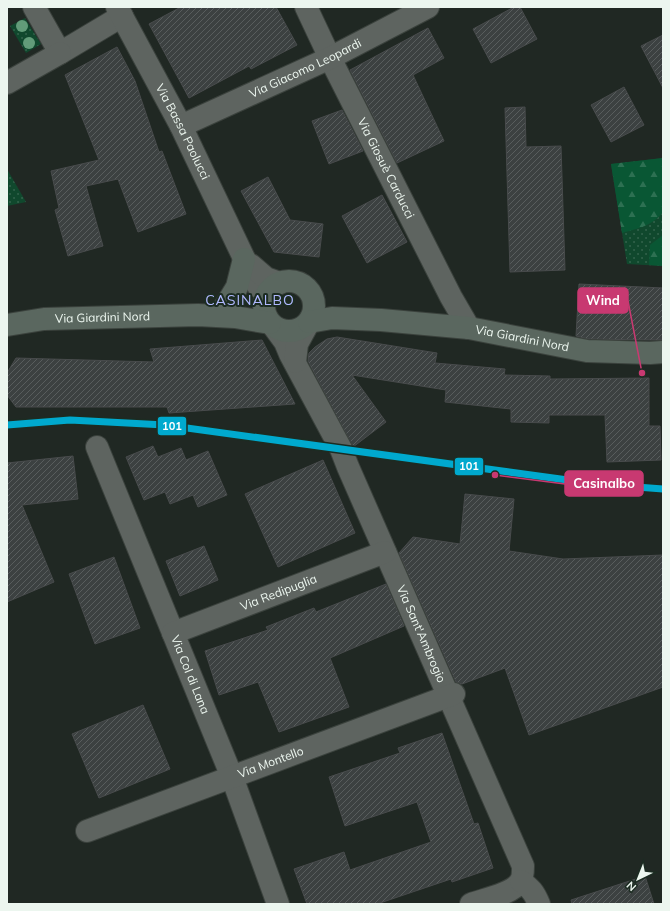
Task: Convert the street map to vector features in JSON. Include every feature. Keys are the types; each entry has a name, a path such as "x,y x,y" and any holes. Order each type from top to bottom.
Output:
{"main road":[{"path":"223,310 237,287 244,259"},
{"name":"Via Giardini Nord","path":"198,315 223,310 271,291 287,281 301,284 311,295 334,306 382,320"},
{"path":"271,291 264,302 264,310 266,317 272,325"},
{"path":"309,322 313,316 314,309 314,302 311,295"},
{"name":"Via Giardini Nord","path":"7,325 44,319 198,315 235,317 272,325 289,332 304,327 309,322 332,318 382,320 468,328 587,351 663,352"}],"street":[{"path":"34,7 60,53"},
{"name":"Via Giosuè Carducci","path":"306,7 330,58 468,328"},
{"name":"Via Giacomo Leopardi","path":"181,126 330,58 428,7"},
{"path":"7,83 60,53 120,12"},
{"name":"Via Bassa Paolucci","path":"120,12 181,126 244,259 266,278 271,291"},
{"path":"295,362 297,344 309,322"},
{"name":"Via Sant'Ambrogio","path":"272,325 285,342 341,450 385,552 451,695 523,866 521,882"},
{"name":"Via Col di Lana","path":"97,447 232,778 278,904"},
{"name":"Via Redipuglia","path":"173,634 385,552"},
{"name":"Via Montello","path":"87,831 451,695"},
{"path":"471,904 507,892 521,882 534,893 539,904"}],"green space":[{"path":"25,18 41,44 26,53 10,26"},
{"path":"663,158 663,266 627,264 611,164"},
{"path":"663,158 663,212 659,217 650,223 640,228 622,233 611,164"},
{"path":"7,169 26,202 7,206"},
{"path":"663,235 663,266 649,265 650,245"}],"building":[{"path":"181,7 276,7 297,45 251,69 249,66 189,98 149,24"},
{"path":"514,7 520,7 537,39 491,63 473,29"},
{"path":"428,28 444,58 413,75 444,141 397,163 350,70"},
{"path":"663,35 663,88 641,46"},
{"path":"117,47 135,81 159,152 162,151 186,214 138,232 118,179 86,186 103,246 68,256 55,210 59,208 51,171 99,160 65,75"},
{"path":"624,87 644,125 611,142 591,105"},
{"path":"525,107 526,147 561,146 565,270 510,272 505,108"},
{"path":"342,110 363,151 329,164 312,121"},
{"path":"268,177 290,220 323,224 319,257 274,252 241,191"},
{"path":"382,195 407,242 367,263 342,216"},
{"path":"579,284 663,288 663,340 588,339 576,336"},
{"path":"337,337 437,353 435,363 505,369 504,375 550,376 550,379 649,378 649,426 660,426 661,460 607,462 605,415 549,415 549,423 511,422 511,409 445,402 446,390 352,375 386,422 353,447 308,361 309,353 315,347 327,339"},
{"path":"262,340 295,404 169,413 167,407 16,407 7,395 7,373 16,358 154,362 150,349"},
{"path":"153,446 158,457 181,448 186,460 208,451 227,495 198,507 193,495 170,504 165,492 144,500 126,457"},
{"path":"73,456 78,499 22,505 54,582 7,602 7,463"},
{"path":"323,460 355,533 278,567 245,494"},
{"path":"465,494 514,499 509,551 563,559 663,555 663,687 529,735 505,668 462,684 456,682 399,553 413,537 460,544"},
{"path":"204,546 218,580 180,596 166,561"},
{"path":"114,557 140,628 95,644 69,574"},
{"path":"386,584 404,626 330,658 349,707 279,732 258,682 219,695 205,651 268,630 266,627 314,608 316,612"},
{"path":"143,705 170,769 99,798 72,734"},
{"path":"442,733 474,824 478,823 493,868 452,882 451,879 377,904 307,904 294,869 344,852 350,870 431,842 417,802 345,826 329,777 400,753 398,748"},
{"path":"645,876 654,904 572,904 571,900"}],"transit line":[{"name":"101","path":"7,425 70,420 165,425 597,484 663,489"}],"place":[{"name":"Wind","path":"642,373"},
{"name":"Casinalbo","path":"495,475"}],"district":[{"name":"CASINALBO","path":"250,300"}]}
